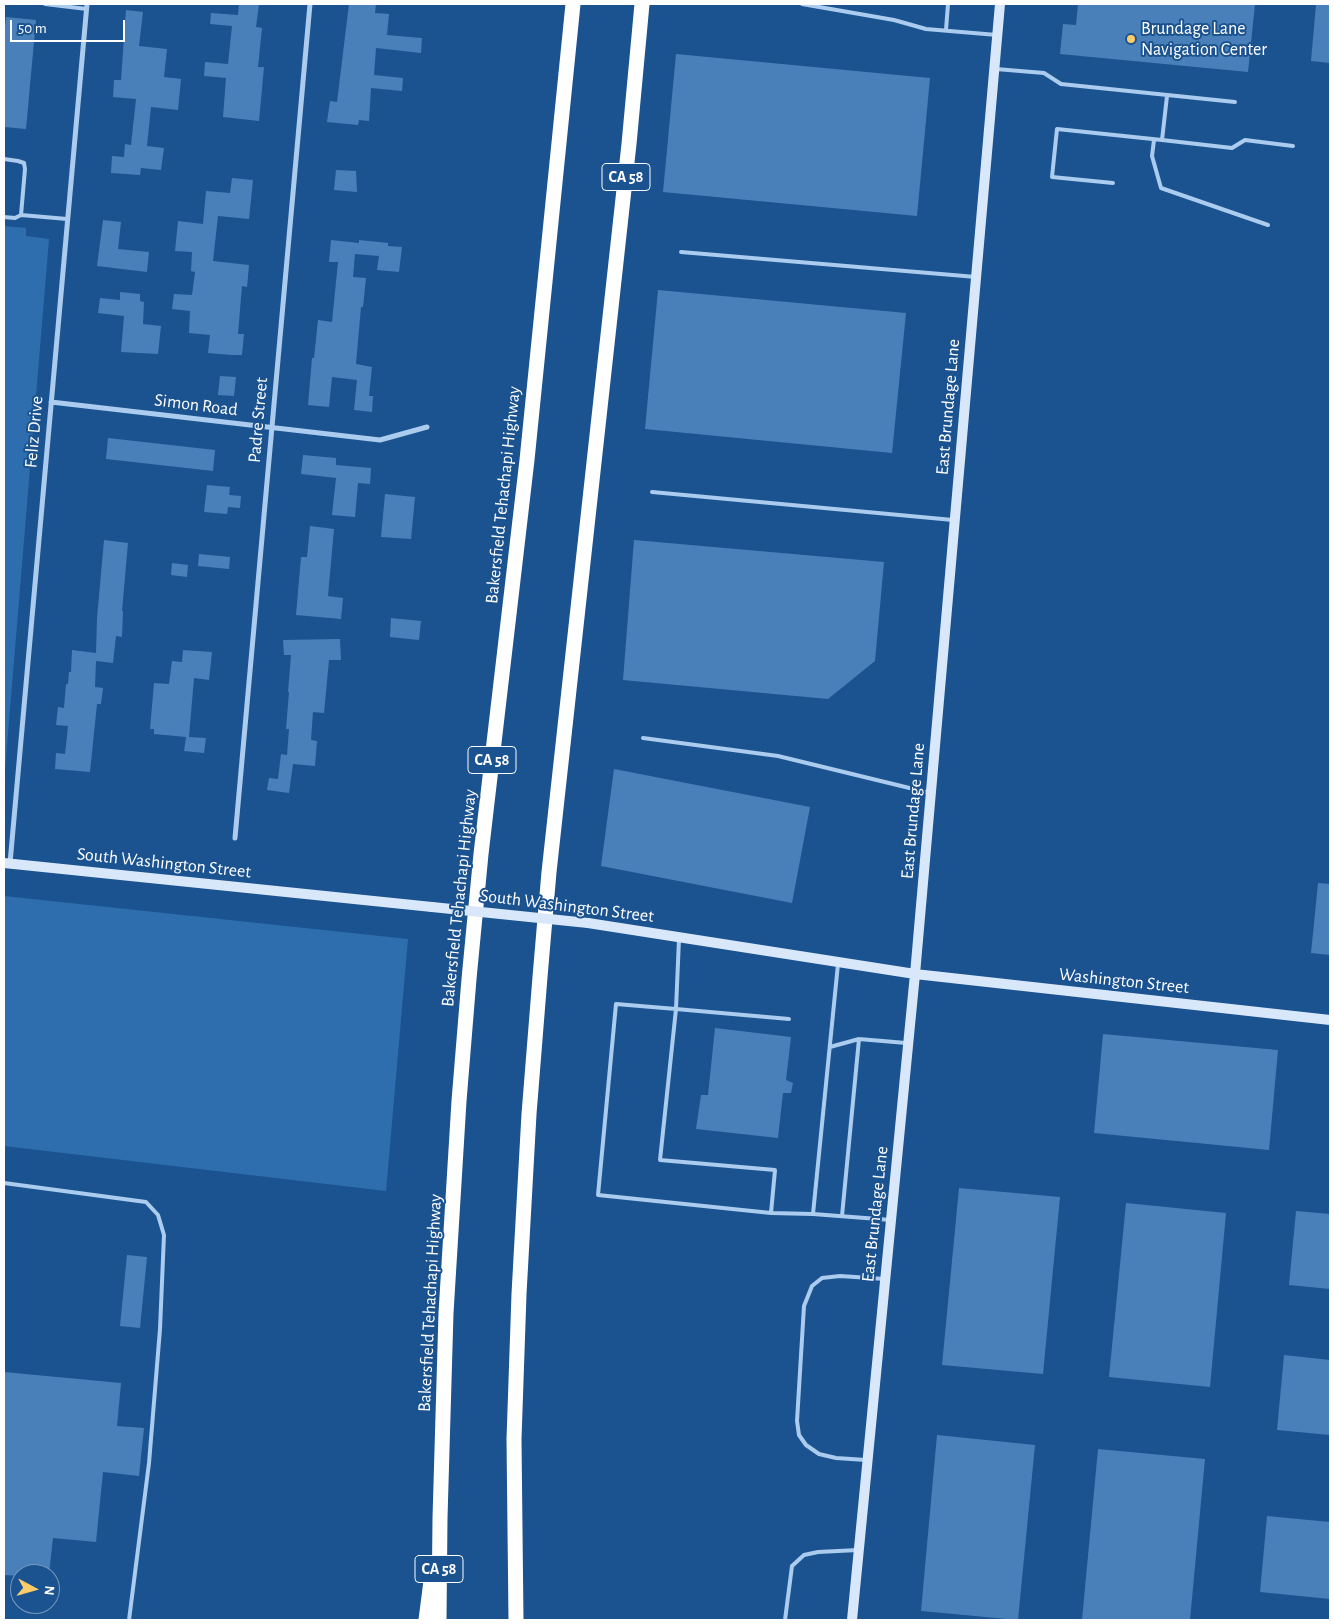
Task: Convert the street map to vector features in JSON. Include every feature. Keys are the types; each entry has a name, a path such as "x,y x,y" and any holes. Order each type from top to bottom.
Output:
{"highway":[{"name":"Bakersfield Tehachapi Highway","path":"439,1620 440,1518 447,1303 459,1101 472,942 527,460 573,4"},
{"name":"CA 58","path":"516,1620 514,1439 518,1314 529,1114 549,872 630,144 642,4"},
{"path":"426,1620 440,1518"}],"main road":[{"name":"East Brundage Lane","path":"852,1620 915,974 1000,4"},
{"name":"South Washington Street","path":"7,863 588,923 915,974"},
{"name":"Washington Street","path":"915,974 1330,1020"}],"street":[{"name":"Padre Street","path":"235,838 310,4"},
{"name":"Feliz Drive","path":"7,863 87,6"},
{"name":"Simon Road","path":"51,402 380,440 427,427"}],"lane":[{"path":"45,4 87,6"},
{"path":"802,4 894,20 926,29 997,35"},
{"path":"946,30 948,4"},
{"path":"994,68 1044,73 1061,84 1235,102"},
{"path":"1162,140 1167,96"},
{"path":"1113,183 1052,177 1056,129 1232,148 1245,140 1293,146"},
{"path":"1154,140 1152,156 1161,188 1268,225"},
{"path":"4,159 18,160 24,163 21,215"},
{"path":"4,217 15,218 21,215 67,219"},
{"path":"682,252 976,277"},
{"path":"652,492 954,521"},
{"path":"643,738 778,756 930,794"},
{"path":"680,937 676,1009 660,1160 775,1170 771,1213"},
{"path":"813,1214 838,962"},
{"path":"789,1019 616,1004 598,1195 771,1213 891,1220"},
{"path":"830,1047 859,1039 908,1043"},
{"path":"842,1216 859,1039"},
{"path":"4,1183 146,1202 158,1215 164,1235 160,1320 149,1453 129,1620"},
{"path":"867,1460 836,1458 819,1454 806,1445 799,1435 797,1421 804,1306 812,1286 822,1278 840,1276 885,1279"},
{"path":"785,1620 792,1566 804,1555 818,1552 858,1550"}],"shaded area":[{"path":"4,226 26,228 26,236 49,239 4,781"},
{"path":"4,896 408,939 386,1191 4,1146"}],"building":[{"path":"239,4 259,4 256,27 262,28 258,67 264,67 259,121 223,117 226,78 204,76 205,62 228,64 232,26 210,24 211,13 238,15"},
{"path":"349,4 376,4 375,13 389,14 387,35 422,38 421,53 376,48 374,75 403,78 402,91 371,88 369,121 359,120 358,125 327,122 330,101 337,102"},
{"name":"Brundage Lane Navigation Center","path":"1078,4 1255,4 1248,72 1060,54 1063,24 1076,25"},
{"path":"1316,4 1330,4 1330,63 1311,61"},
{"path":"126,10 143,12 139,46 167,49 164,77 181,79 178,110 151,107 147,146 164,148 161,170 141,168 140,175 111,173 112,156 124,157 125,144 131,145 136,99 113,97 114,80 121,80"},
{"path":"6,17 36,20 26,129 4,127 4,36"},
{"path":"676,54 930,78 917,216 663,192"},
{"path":"336,170 356,171 357,192 334,190"},
{"path":"232,178 253,180 249,219 218,216 213,261 249,265 247,287 242,286 238,334 244,334 242,355 208,353 210,335 189,333 190,311 172,309 174,294 192,295 195,272 191,271 192,252 175,251 178,221 203,224 206,191 230,193"},
{"path":"103,220 121,222 118,249 149,252 147,272 97,266"},
{"path":"331,240 359,243 359,240 388,243 388,246 402,247 399,272 377,270 379,256 355,254 353,277 366,278 363,307 361,307 356,364 372,367 369,396 373,396 372,412 354,410 357,380 332,377 329,407 308,405 312,358 314,358 318,320 332,322 338,262 329,262"},
{"path":"658,290 906,313 892,453 645,429"},
{"path":"120,292 140,294 140,301 144,302 143,324 161,326 158,354 121,352 124,316 98,313 100,298 120,300"},
{"path":"220,376 236,377 234,396 218,395"},
{"path":"108,438 215,450 213,471 106,459"},
{"path":"303,455 336,458 336,465 371,468 370,484 358,483 355,517 332,515 336,478 301,474"},
{"path":"207,485 230,487 229,495 241,496 240,508 228,507 227,514 204,512"},
{"path":"385,494 415,497 411,539 381,537"},
{"path":"310,526 334,529 328,596 343,598 341,619 296,615 301,557 307,557"},
{"path":"104,540 128,543 122,611 122,637 116,636 113,663 96,661 95,687 103,688 101,704 97,704 90,772 55,769 56,753 65,754 68,726 56,725 58,707 64,708 66,684 68,684 69,672 71,672 72,650 96,653"},
{"path":"634,540 884,562 875,661 828,699 623,680"},
{"path":"199,554 230,557 229,569 198,566"},
{"path":"172,563 188,565 187,577 171,575"},
{"path":"391,618 421,621 419,640 390,637"},
{"path":"340,639 341,660 329,660 324,713 313,712 311,740 317,741 315,766 293,764 289,793 267,790 269,778 278,779 281,754 287,755 289,729 286,729 291,655 284,655 283,640"},
{"path":"183,650 212,652 209,680 194,678 189,737 206,738 204,753 184,751 186,737 154,734 154,729 150,729 154,683 169,684 172,661 182,662"},
{"path":"614,769 810,807 792,903 601,866"},
{"path":"1318,883 1330,884 1330,955 1311,953"},
{"path":"715,1028 791,1037 786,1080 793,1083 791,1093 783,1093 778,1138 696,1129 701,1095 708,1095"},
{"path":"1103,1034 1278,1050 1269,1150 1094,1133"},
{"path":"959,1188 1060,1197 1043,1374 942,1365"},
{"path":"1126,1203 1226,1213 1210,1387 1109,1377"},
{"path":"1296,1211 1330,1214 1330,1289 1289,1285"},
{"path":"127,1255 147,1257 140,1328 120,1326"},
{"path":"1284,1355 1330,1360 1330,1435 1277,1430"},
{"path":"4,1372 121,1383 117,1426 144,1428 139,1476 103,1472 96,1542 53,1538 50,1564 10,1564 10,1575 4,1575"},
{"path":"937,1435 1035,1445 1018,1620 921,1611"},
{"path":"1098,1449 1205,1459 1190,1620 1082,1620"},
{"path":"1267,1516 1330,1522 1330,1599 1260,1592"}],"place":[{"name":"Brundage Lane Navigation Center","path":"1131,39"}]}
